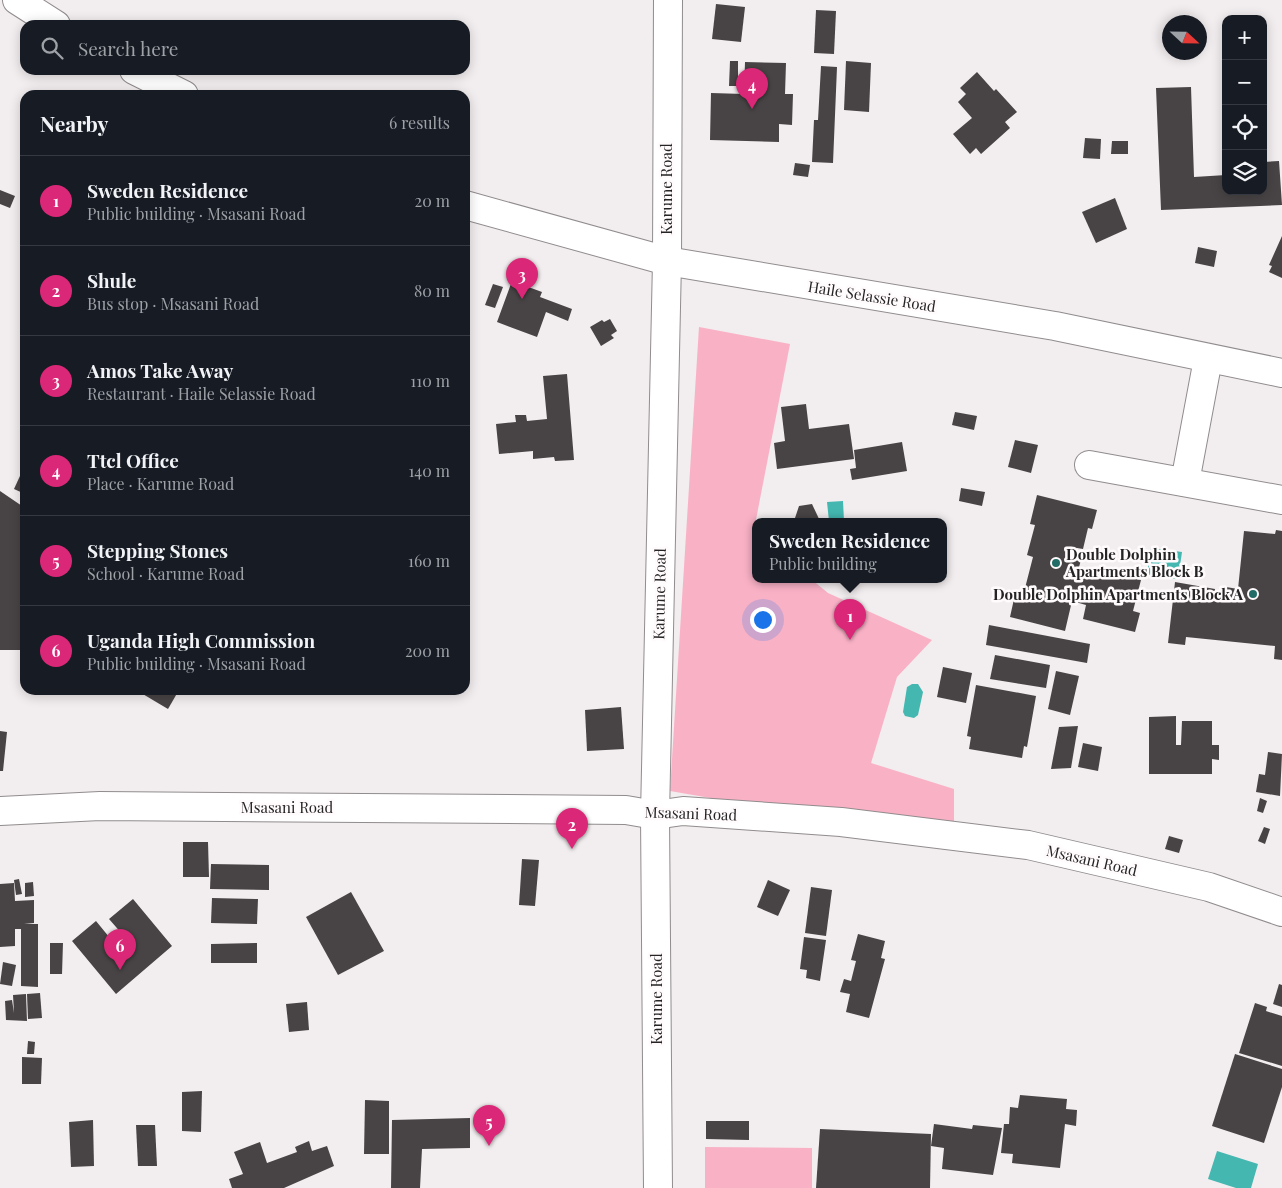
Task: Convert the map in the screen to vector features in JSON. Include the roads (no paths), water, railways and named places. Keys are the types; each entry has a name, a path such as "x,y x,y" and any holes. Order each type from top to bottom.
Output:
{"street":[{"path":"17,0 48,20"},
{"name":"Karume Road","path":"658,1188 655,815 667,261 668,0"},
{"path":"144,75 174,90"},
{"name":"Haile Selassie Road","path":"470,206 667,261 1055,326 1282,373"},
{"path":"1185,482 1208,359"},
{"path":"1089,464 1282,500"},
{"name":"Msasani Road","path":"0,811 100,806 626,810 655,815 684,811 841,822 1028,845 1208,888 1282,912"}],"water":[{"path":"843,501 844,518 829,518 827,502"},
{"path":"1151,548 1182,552 1178,579 1147,575"},
{"path":"912,684 918,684 923,692 918,715 914,718 905,716 903,712 907,687"},
{"path":"1217,1151 1258,1164 1251,1188 1236,1188 1208,1179"}],"place":[{"name":"Ttcl Office","path":"752,109"},
{"name":"Amos Take Away","path":"522,299"},
{"name":"Double Dolphin Apartments Block B","path":"1056,563"},
{"name":"Double Dolphin Apartments Block A","path":"1253,594"},
{"name":"Sweden Residence","path":"850,640"},
{"name":"Shule","path":"572,849"},
{"name":"Uganda High Commission","path":"120,970"},
{"name":"Stepping Stones","path":"489,1146"}]}
